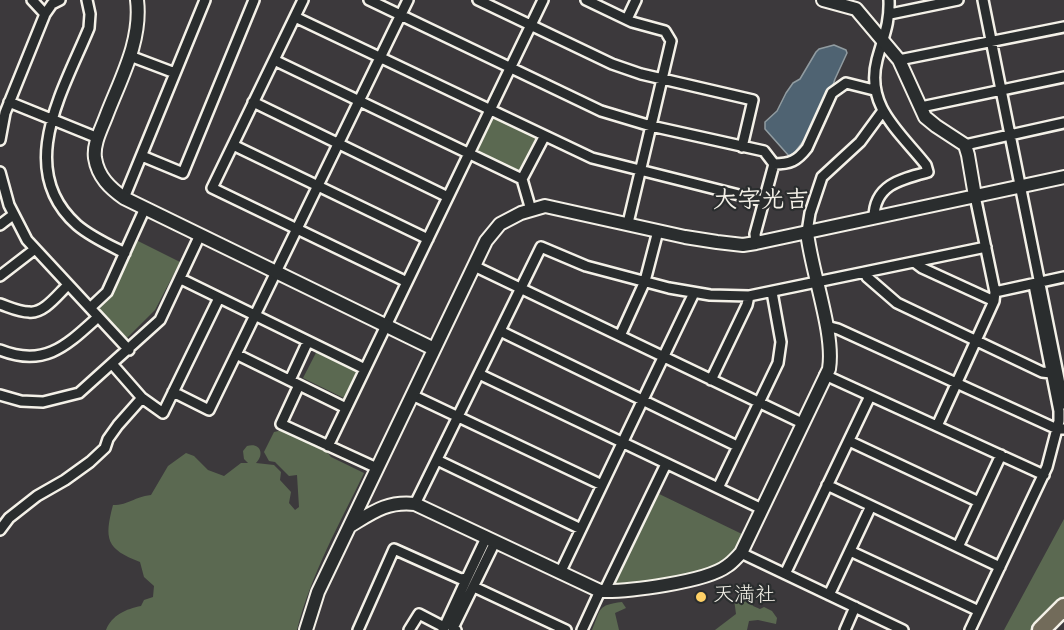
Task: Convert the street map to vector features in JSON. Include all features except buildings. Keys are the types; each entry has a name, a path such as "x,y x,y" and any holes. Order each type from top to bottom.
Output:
{"highway":[{"path":"1041,630 1064,607"},
{"path":"1055,630 1064,621"}],"street":[{"path":"32,0 45,14"},
{"path":"0,140 5,113 45,14 52,4 60,0"},
{"path":"87,0 90,14 89,28 51,119 45,156 46,170 59,204 78,225 125,253"},
{"path":"137,0 138,21 130,56 98,138 95,156 99,171 109,187 124,198 434,349"},
{"path":"124,198 205,0"},
{"path":"142,156 183,173 254,0"},
{"path":"303,0 212,188 407,282"},
{"path":"369,0 601,111 651,126 764,151 774,164"},
{"path":"173,392 209,410 408,0"},
{"path":"478,0 612,64 753,100 742,147"},
{"path":"328,446 543,0"},
{"path":"586,0 627,19 664,32 671,42 628,223"},
{"path":"627,19 636,0"},
{"path":"823,0 856,9 899,60 926,117 965,145 995,297 937,426"},
{"path":"874,218 874,211 882,191 893,183 928,172 926,165 882,112 874,90 875,70 890,14 889,0"},
{"path":"890,14 958,0"},
{"path":"983,0 1021,187 1037,284 1064,404"},
{"path":"295,17 592,158 763,201"},
{"path":"899,60 1064,27"},
{"path":"130,56 175,73"},
{"path":"274,60 522,179"},
{"path":"921,106 1064,77"},
{"path":"774,164 793,162 801,156 807,148 832,93 846,83 874,90"},
{"path":"9,102 98,138"},
{"path":"253,102 448,197"},
{"path":"349,526 382,507 400,502 415,504 602,592 628,591 712,574 727,567 741,553 830,360 826,326 807,232 810,213 822,177 860,142 882,112"},
{"path":"965,145 1064,123"},
{"path":"531,210 522,179 544,137"},
{"path":"233,145 428,239"},
{"path":"756,243 755,234 774,164"},
{"path":"0,172 5,195 21,231 129,350"},
{"path":"306,630 318,592 349,526 486,242 500,224 545,206 717,242 756,243 1064,177"},
{"path":"90,308 107,292 145,208"},
{"path":"0,225 13,215"},
{"path":"620,336 645,281 658,231"},
{"path":"0,396 28,402 43,402 79,393 113,365 160,320 200,235"},
{"path":"415,504 541,247 586,266 694,293 749,296 986,247"},
{"path":"0,276 35,249"},
{"path":"914,262 922,268 995,297 1064,278"},
{"path":"474,266 802,423"},
{"path":"866,272 867,277 897,303 1042,372 1058,374"},
{"path":"181,279 365,369"},
{"path":"0,304 34,312 42,308 68,285"},
{"path":"718,488 778,363 781,342 772,292"},
{"path":"560,573 694,293"},
{"path":"711,380 747,305 749,296"},
{"path":"113,365 142,398 163,413 219,298"},
{"path":"0,350 27,356 38,356 56,351 69,343 98,317"},
{"path":"826,326 838,329 1060,429"},
{"path":"500,331 737,446"},
{"path":"290,380 308,341"},
{"path":"236,354 346,408"},
{"path":"479,374 762,509"},
{"path":"970,630 1044,475 1060,429 1058,374"},
{"path":"825,375 1044,475"},
{"path":"299,385 281,424 377,468"},
{"path":"412,395 602,485"},
{"path":"785,574 870,396"},
{"path":"0,530 9,518 37,496 90,462 105,448 108,439 118,425 142,398"},
{"path":"849,441 979,502"},
{"path":"958,547 1001,455"},
{"path":"437,460 581,529"},
{"path":"582,630 666,464"},
{"path":"828,485 1000,567"},
{"path":"829,595 871,506"},
{"path":"409,630 419,614 443,629 467,578 491,540"},
{"path":"456,630 453,628 474,587 491,540"},
{"path":"358,630 394,549 461,579 467,578"},
{"path":"850,551 979,611"},
{"path":"741,553 903,630"},
{"path":"474,587 566,630"},
{"path":"844,630 855,607"}],"green space":[{"path":"495,117 537,141 520,173 477,153 476,149"},
{"path":"136,240 180,262 155,310 127,338 99,309 112,292"},
{"path":"319,347 368,370 352,402 303,378"},
{"path":"291,431 327,452 331,457 364,473 318,569 297,630 106,630 112,620 120,614 141,606 144,600 153,597 154,586 144,577 140,562 120,552 110,541 109,526 113,505 124,504 151,495 168,466 186,453 194,456 208,470 224,476 241,463 248,463 244,459 243,451 251,445 258,447 261,453 256,463 274,465 281,472 280,480 291,492 289,503 295,510 299,507 297,475 289,476 275,462 269,461 264,452 274,432"},
{"path":"655,492 744,535 734,551 723,561 710,568 678,578 612,587 611,583"},
{"path":"1064,519 1064,598 1031,630 1004,630"},
{"path":"734,599 750,600 753,606 760,609 764,607 772,611 777,618 776,624 758,620 749,621 747,630 715,630 736,614"},
{"path":"622,602 626,608 615,613 619,630 592,630 601,609"}],"water":[{"path":"834,45 846,50 847,53 826,106 812,130 795,152 789,156 765,129 765,122 777,111 786,93 793,83 800,79 816,52"}],"place":[{"name":"天満社","path":"701,597"}],"district":[{"name":"大字光吉","path":"761,202"}]}
